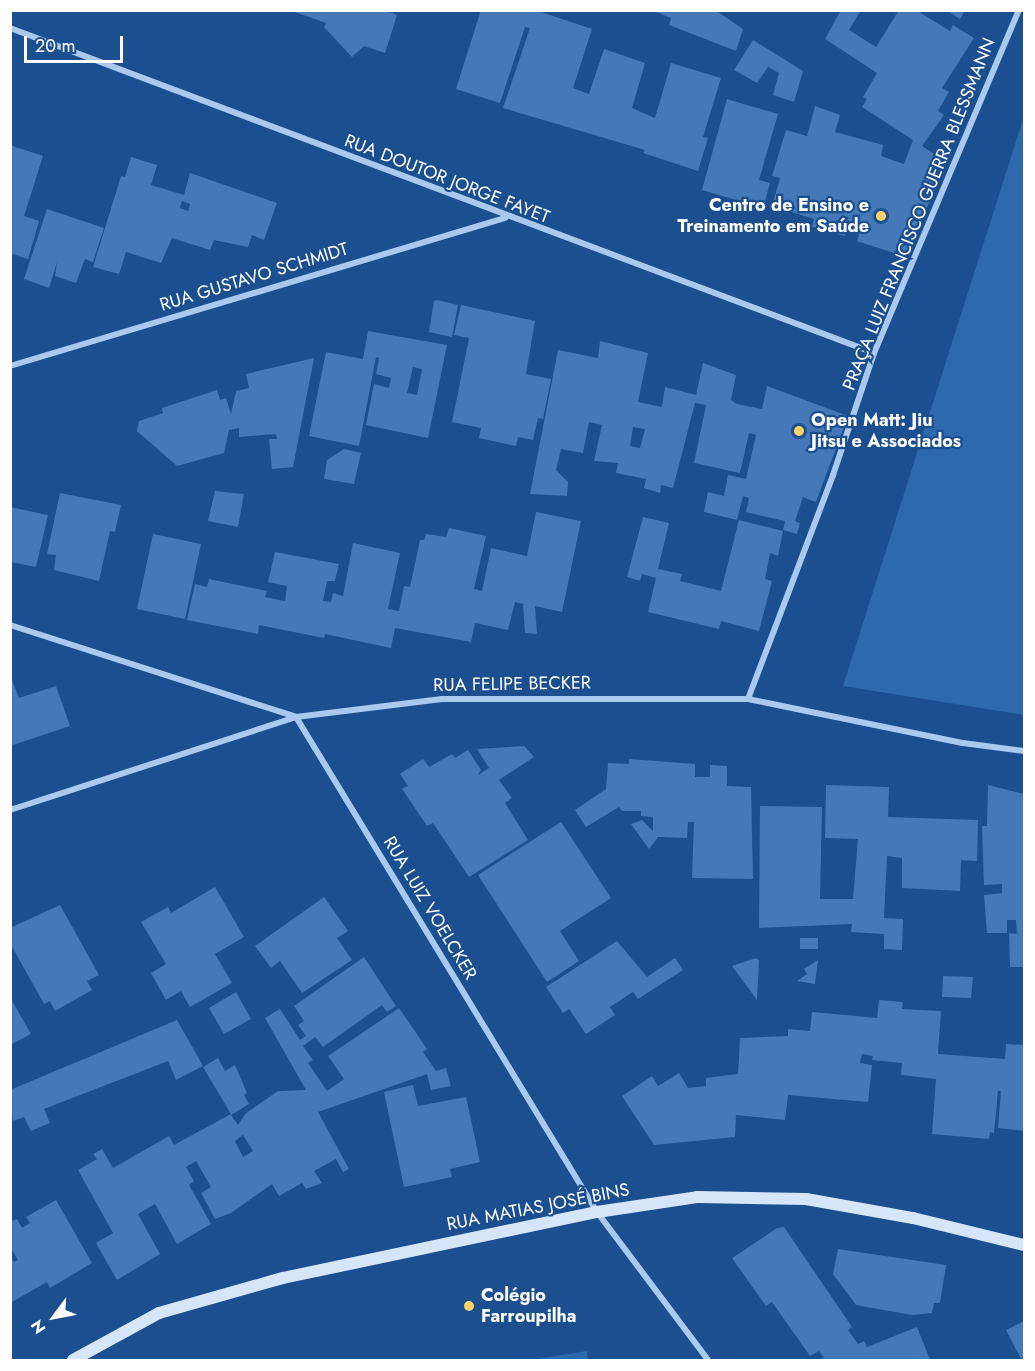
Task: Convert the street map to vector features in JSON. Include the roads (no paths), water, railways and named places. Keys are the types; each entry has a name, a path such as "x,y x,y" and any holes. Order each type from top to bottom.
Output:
{"main road":[{"name":"RUA MATIAS JOSÉ BINS","path":"73,1360 159,1313 283,1278 597,1212 697,1197 806,1199 912,1218 1024,1245"}],"street":[{"name":"PRAÇA LUIZ FRANCISCO GUERRA BLESSMANN","path":"748,699 833,475 874,353 1019,10"},
{"name":"RUA DOUTOR JORGE FAYET","path":"10,28 506,217 874,353"},
{"name":"RUA GUSTAVO SCHMIDT","path":"10,366 506,217"},
{"path":"10,625 296,717"},
{"name":"RUA FELIPE BECKER","path":"10,810 296,717 442,699 748,699 963,743 1024,751"},
{"name":"RUA LUIZ VOELCKER","path":"296,717 597,1212 708,1360"}],"place":[{"name":"Centro de Ensino e Treinamento em Saúde","path":"881,216"},
{"name":"Open Matt: Jiu Jitsu e Associados","path":"799,431"},
{"name":"Colégio Farroupilha","path":"469,1306"}]}
